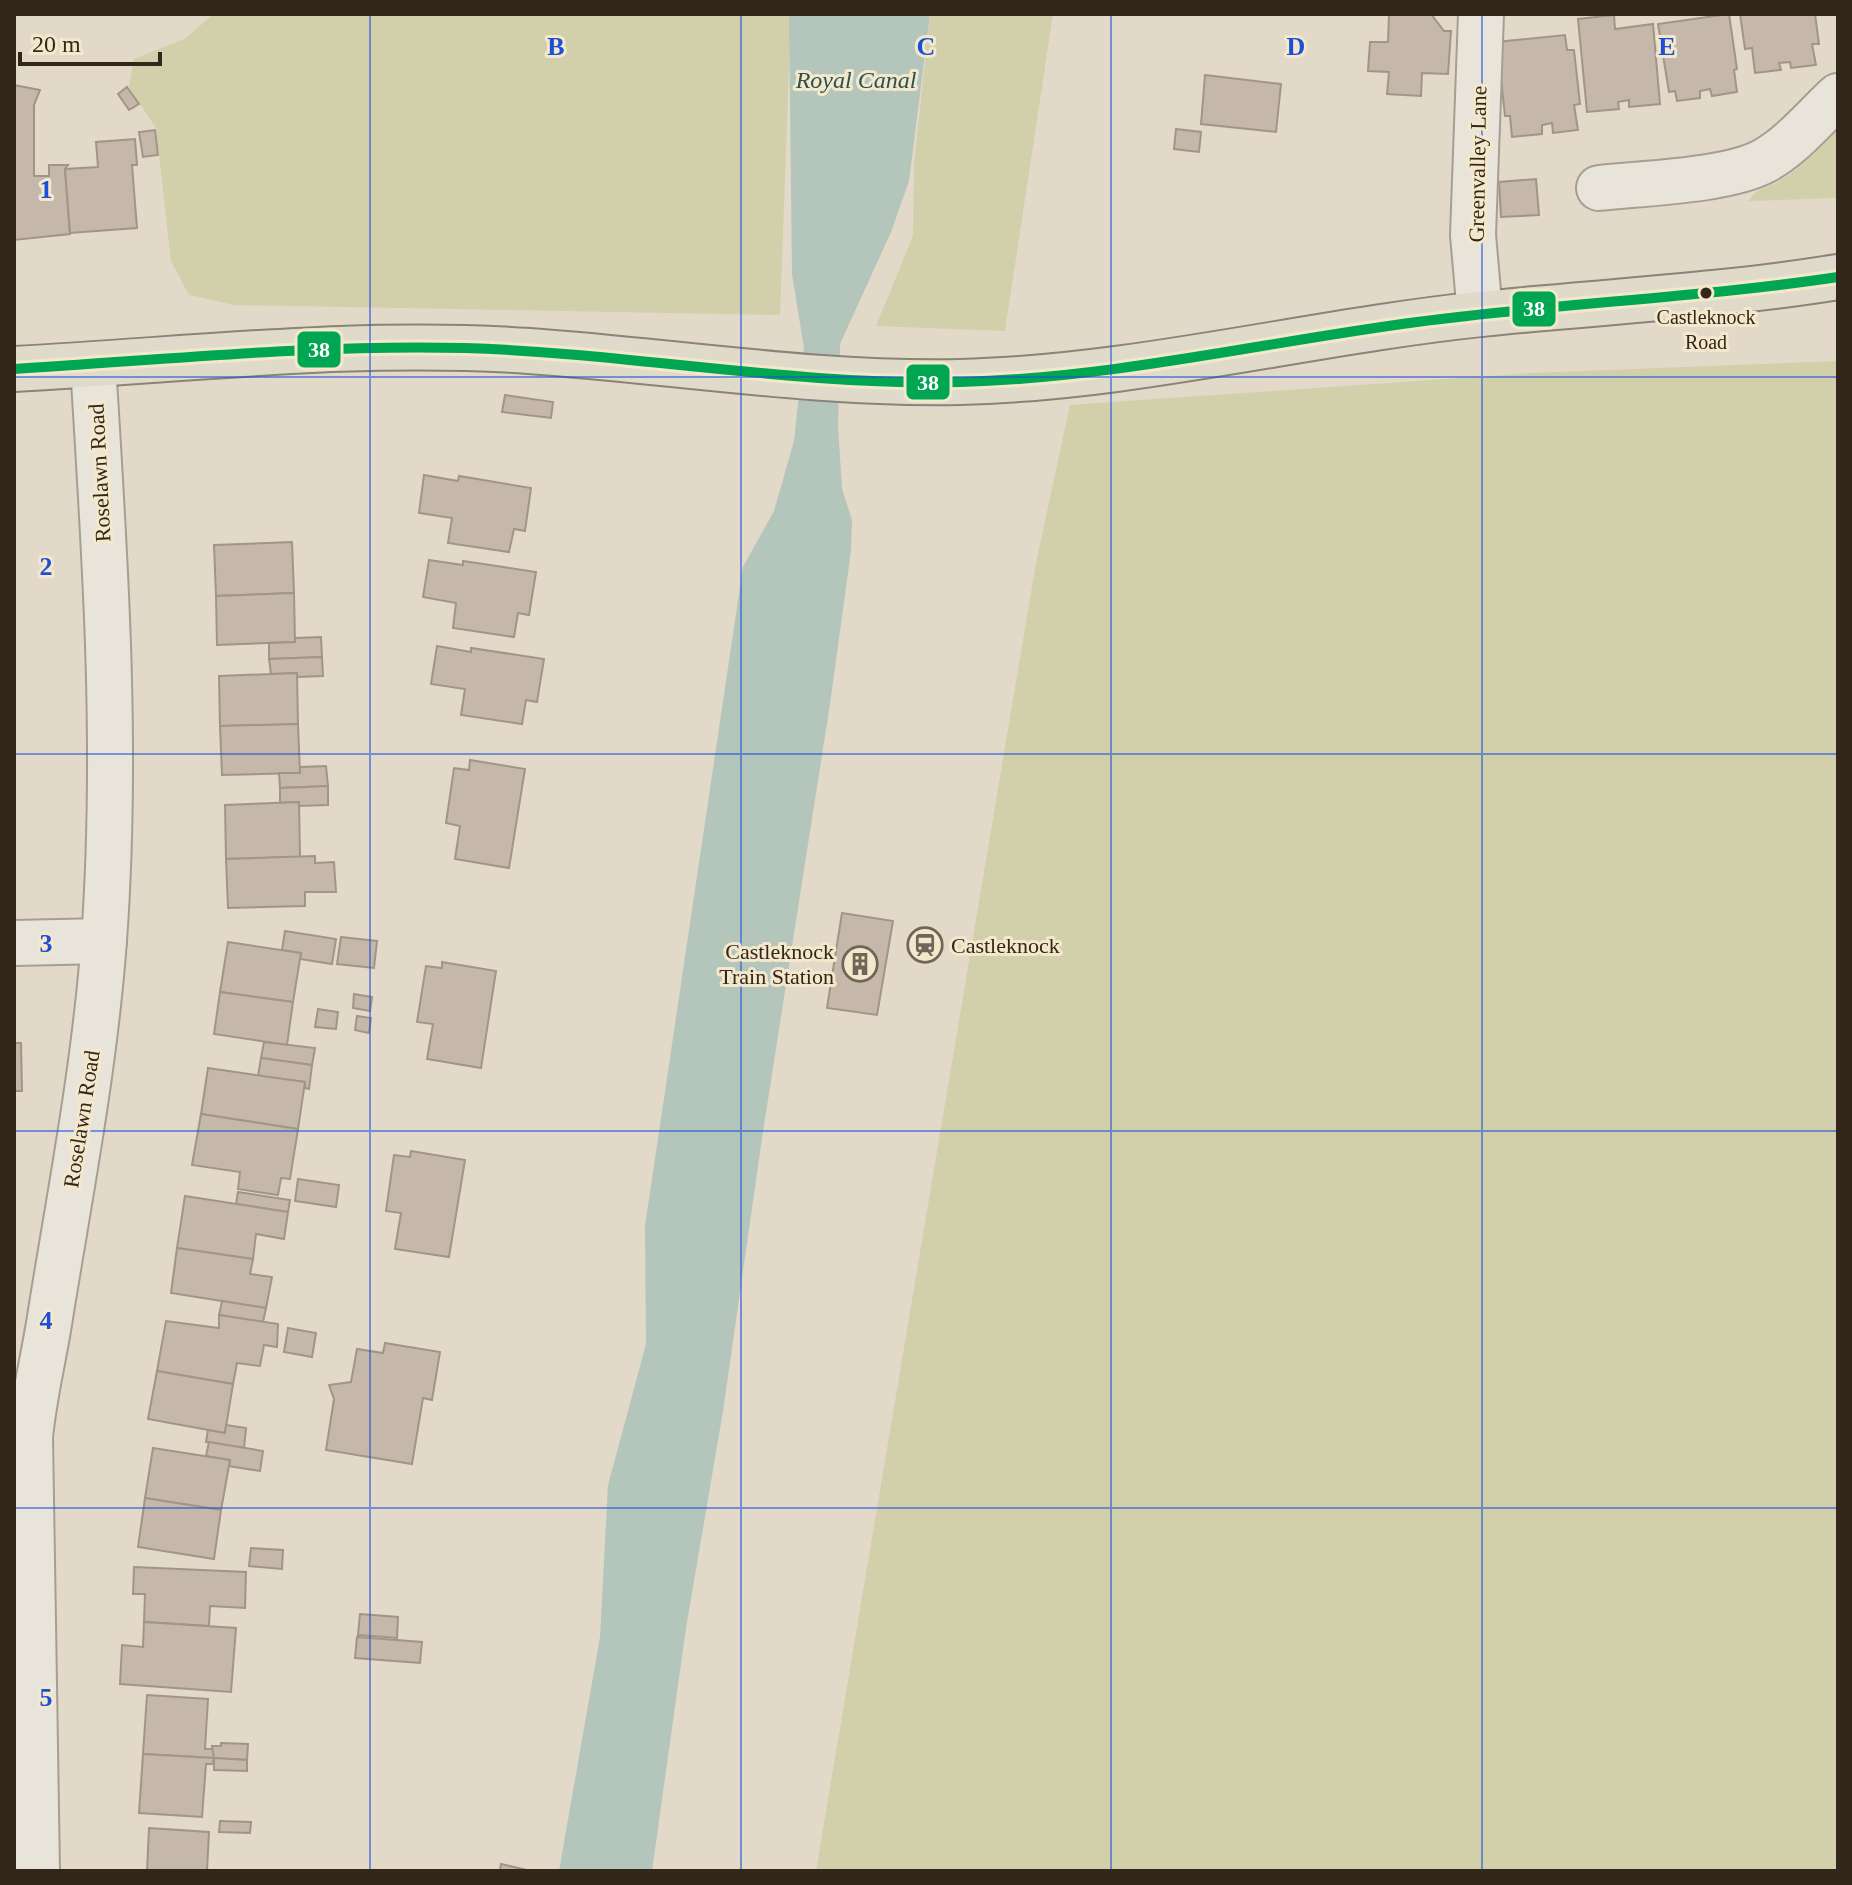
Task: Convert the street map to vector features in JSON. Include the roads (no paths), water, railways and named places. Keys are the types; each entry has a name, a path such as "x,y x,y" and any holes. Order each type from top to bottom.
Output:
{"main road":[{"path":"14,369 381,346 528,351 752,372 953,382 1097,370 1480,314 1779,287 1838,277"}],"street":[{"name":"Greenvalley Lane","path":"1480,314 1473,235 1481,14"},
{"path":"1599,188 1728,174 1763,162 1796,138 1838,96"},
{"name":"Roselawn Road","path":"30,1868 29,1460 24,1406 48,1334 91,1063 104,941 108,860 110,721 93,365"},
{"path":"14,943 104,941"}],"water":[{"name":"Royal Canal","path":"789,14 930,14 909,181 891,232 840,344 838,426 842,489 852,520 851,551 723,1411 686,1628 652,1871 559,1871 600,1637 608,1485 646,1344 645,1226 743,567 774,511 794,441 804,348 792,274"}],"place":[{"name":"Castleknock Road","path":"1706,293"},
{"name":"Castleknock","path":"925,945"},
{"name":"Castleknock Train Station","path":"860,964"}]}
